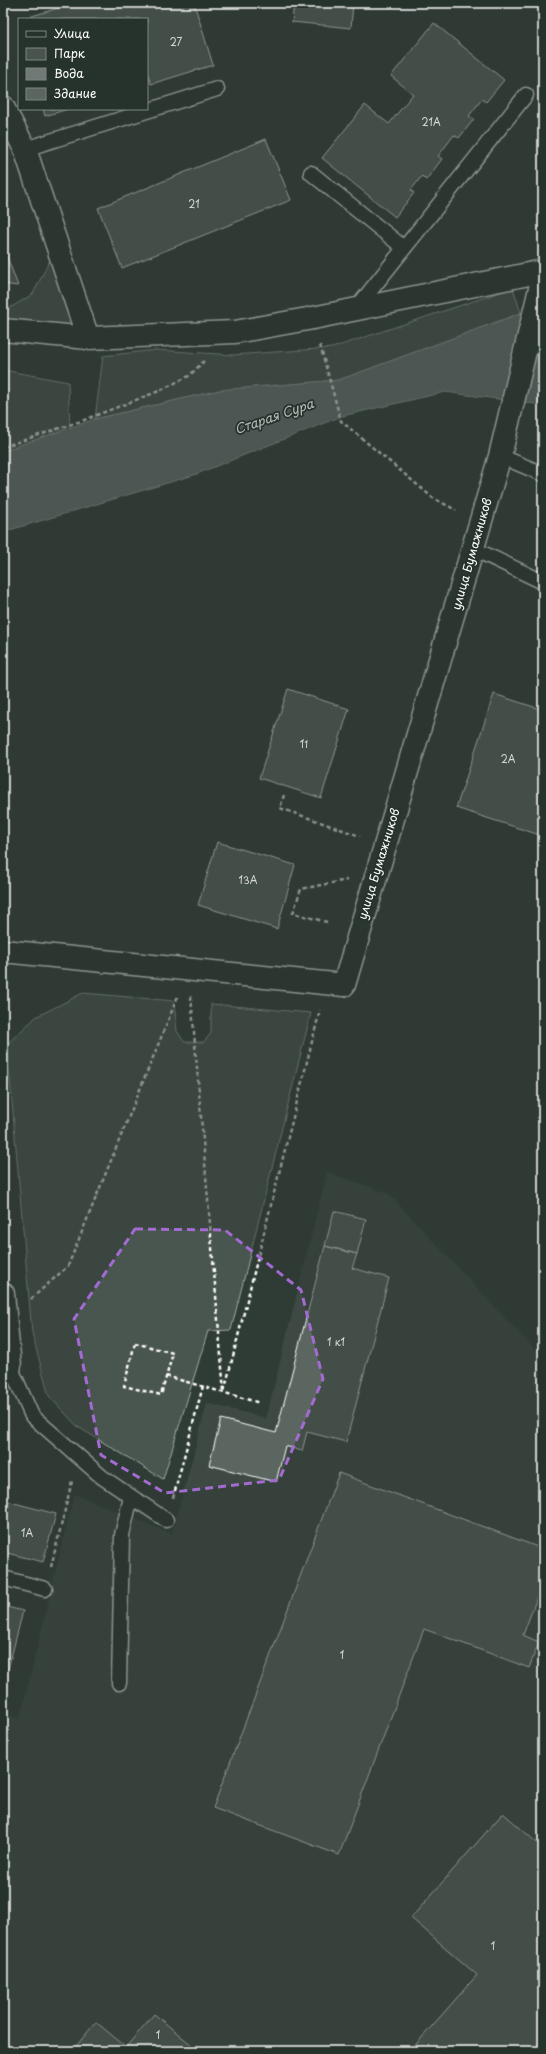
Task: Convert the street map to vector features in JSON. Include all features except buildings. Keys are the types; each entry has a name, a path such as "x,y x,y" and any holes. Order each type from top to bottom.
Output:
{"street":[{"path":"3,107 26,149 88,338"},
{"path":"3,330 88,338 235,332 355,310 543,271"},
{"name":"улица Бумажников","path":"3,951 344,985 366,904 474,549 500,456 543,276"},
{"path":"3,1294 6,1322 6,1366"}],"lane":[{"path":"26,149 217,89"},
{"path":"355,310 526,94"},
{"path":"310,173 404,248"},
{"path":"500,456 543,474"},
{"path":"474,549 543,582"},
{"path":"6,1366 32,1416 102,1477 166,1520"},
{"path":"120,1683 122,1536 132,1497"},
{"path":"3,1578 45,1589"}],"path":[{"path":"3,447 84,420 159,391 189,376 235,332"},
{"path":"328,374 341,421 433,498 457,511"},
{"path":"284,795 280,808 361,836"},
{"path":"327,922 293,913 301,889 348,880"},
{"path":"188,970 224,1392"},
{"path":"6,1322 68,1266 188,970"},
{"path":"224,1392 327,984"},
{"path":"135,1343 173,1353 166,1376 161,1395 124,1386 135,1343"},
{"path":"166,1376 260,1403"},
{"path":"166,1520 203,1386"},
{"path":"45,1589 78,1456"}],"highlighted area":[{"path":"135,1229 225,1230 301,1290 323,1379 279,1480 165,1493 101,1455 74,1319"}],"shaded area":[{"path":"327,1172 388,1193 543,1358 543,2051 3,2051 3,1714 20,1719 74,1494 172,1534 207,1403 266,1418"}],"green space":[{"path":"50,260 77,328 3,323 3,312 33,294"},
{"path":"513,288 521,313 339,380 220,390 95,419 103,356 156,350 233,355 332,348"},
{"path":"3,370 68,382 70,428 3,451"},
{"path":"83,993 174,1001 177,1031 184,1042 204,1042 211,1033 211,1004 311,1013 231,1330 208,1331 163,1479 78,1427 49,1396 32,1333 7,1044 36,1017"}],"water":[{"name":"Старая Сура","path":"543,305 543,405 445,392 342,416 194,475 3,532 3,451 95,419 220,390 339,380"}]}
